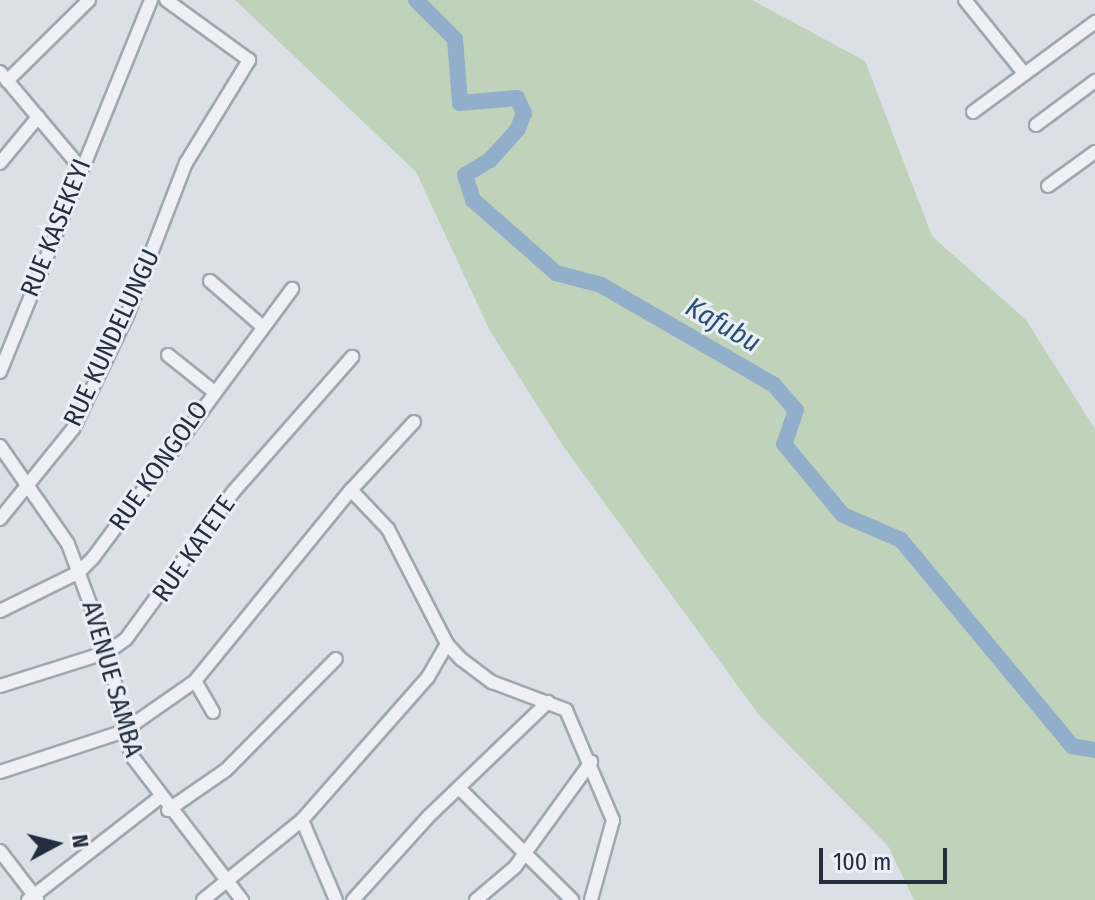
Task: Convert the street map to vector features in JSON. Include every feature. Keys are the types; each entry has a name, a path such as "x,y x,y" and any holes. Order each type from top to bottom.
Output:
{"street":[{"path":"80,167 4,76 89,0"},
{"name":"RUE KASEKEYI","path":"0,372 80,167 151,0"},
{"name":"RUE KUNDELUNGU","path":"0,519 30,486 82,411 198,141 249,60 166,0"},
{"path":"965,0 1024,73"},
{"path":"973,112 1095,22"},
{"path":"1036,125 1095,81"},
{"path":"0,163 38,117"},
{"path":"1048,186 1095,152"},
{"path":"210,281 262,326"},
{"name":"RUE KONGOLO","path":"0,611 79,572 292,289"},
{"path":"168,355 213,391"},
{"name":"RUE KATETE","path":"0,686 108,652 146,617 234,491 352,357"},
{"path":"0,772 122,732 195,681 351,490 414,422"},
{"name":"AVENUE SAMBA","path":"0,446 30,486 79,572 108,652 122,732 140,773 242,900"},
{"path":"351,490 388,529 447,644 492,682 566,710 591,762 613,820 591,900"},
{"path":"203,900 227,884 302,820 428,677 447,644"},
{"path":"168,810 226,770 336,659"},
{"path":"195,681 213,712"},
{"path":"353,900 548,702"},
{"path":"476,900 525,853 591,762"},
{"path":"460,789 572,900"},
{"path":"0,851 34,899 159,798"},
{"path":"302,820 336,900"}],"green space":[{"path":"235,0 752,0 865,61 932,236 1026,320 1095,429 1095,900 914,900 888,846 759,715 563,446 490,331 416,172"}],"waterway":[{"name":"Kafubu","path":"416,0 455,39 460,103 517,98 524,113 518,129 490,160 465,175 473,200 556,273 601,285 774,385 796,410 784,444 843,515 901,540 1072,746 1095,750"}]}
